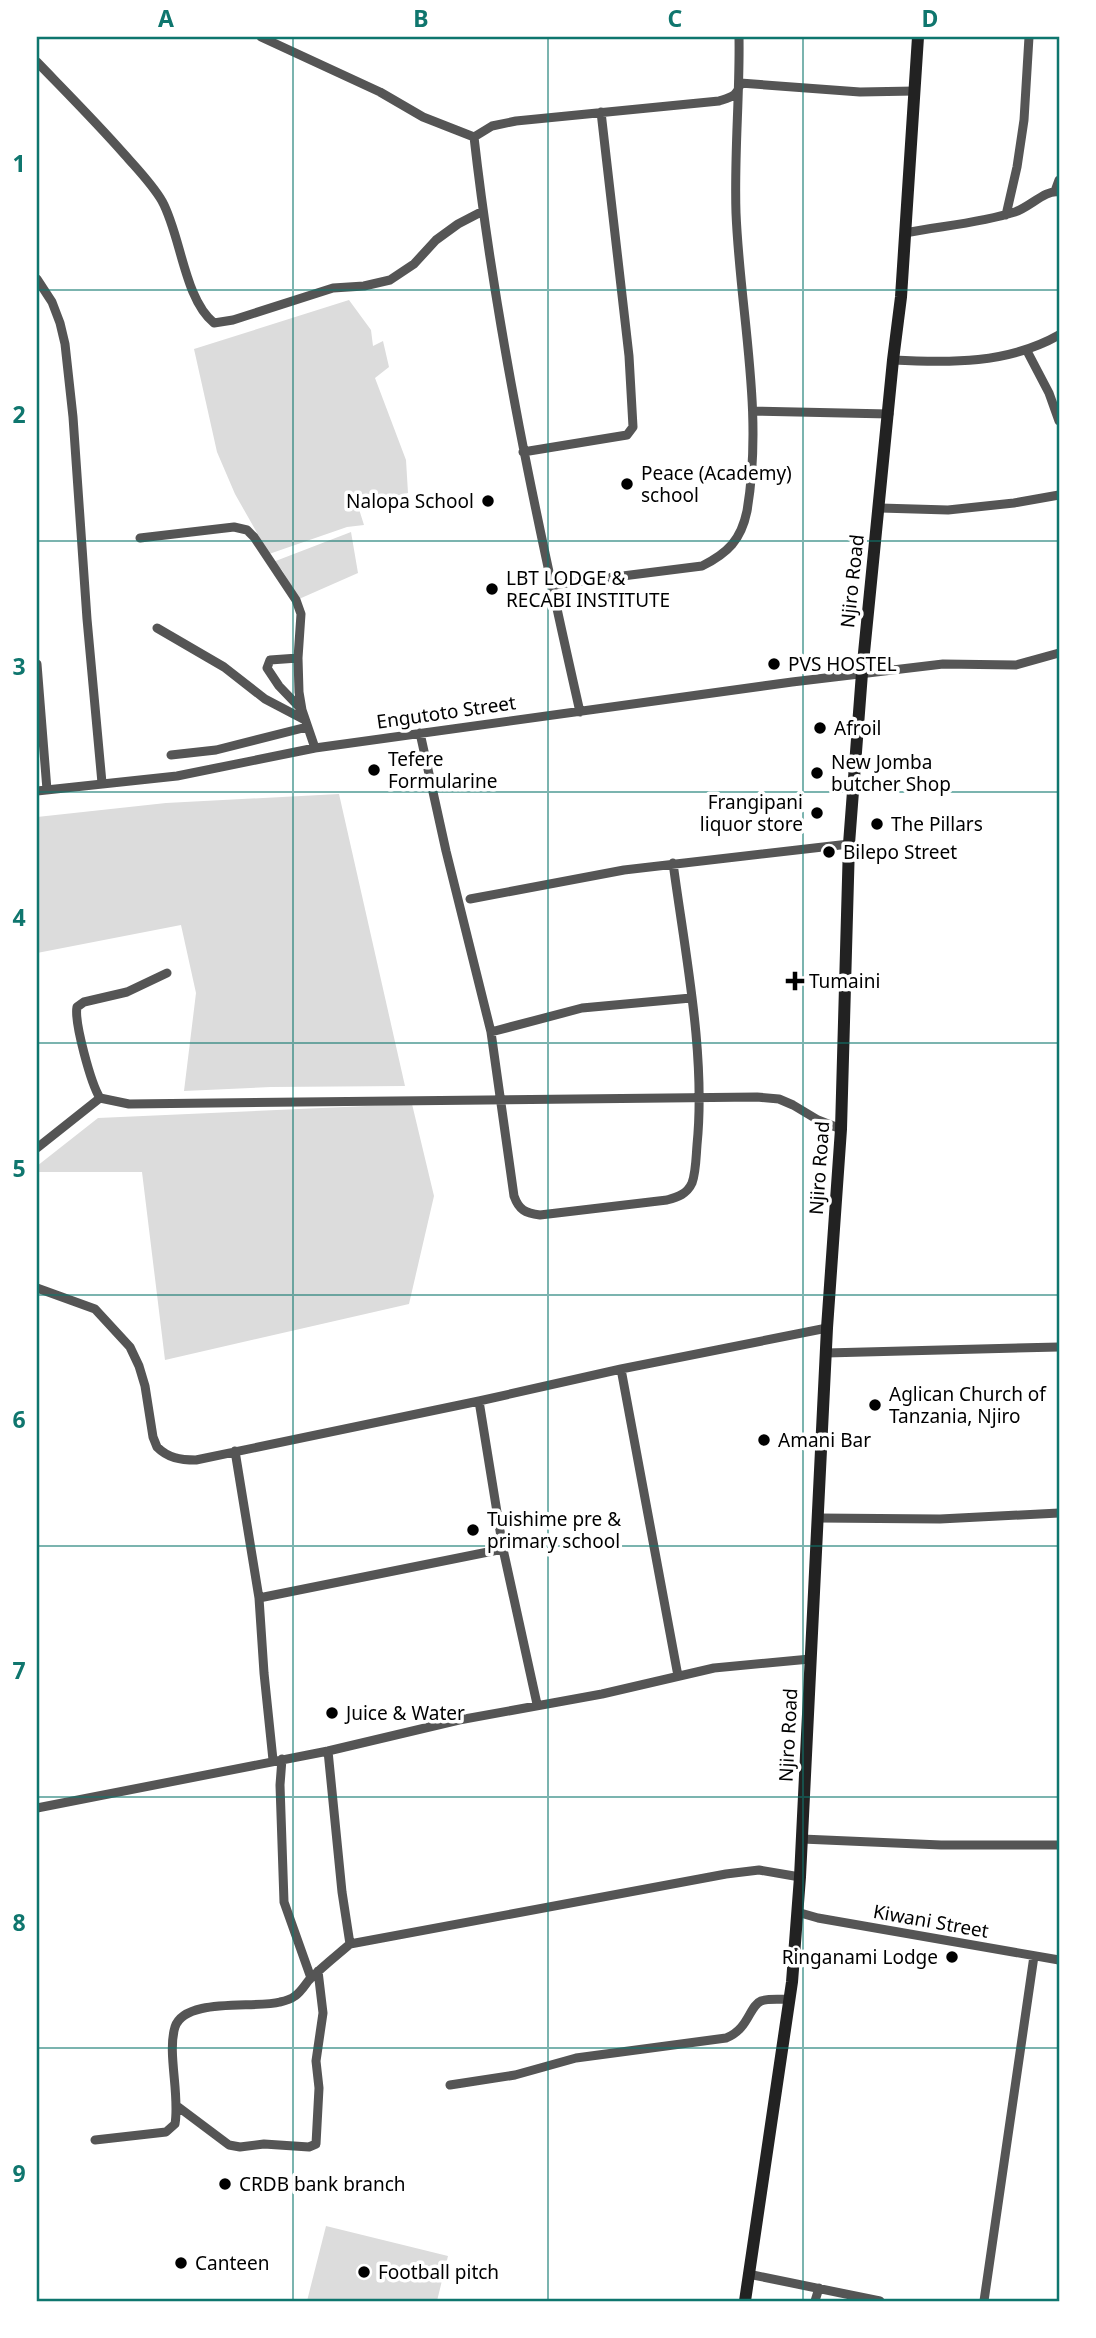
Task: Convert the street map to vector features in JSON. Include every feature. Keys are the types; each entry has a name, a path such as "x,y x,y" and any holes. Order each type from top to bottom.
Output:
{"street":[{"path":"261,37 380,92 423,117 474,137"},
{"path":"551,585 702,566 723,555 737,539 747,512 753,411 736,212 740,83 738,37"},
{"name":"Njiro Road","path":"745,2301 790,1999 800,1877 827,1328 841,1129 849,844 862,673 901,297 918,37"},
{"path":"1006,215 1020,155 1029,37"},
{"path":"37,62 105,133 162,201 195,295 202,311 215,323 333,288 371,285 390,280 414,264 436,240 483,211"},
{"path":"474,137 492,126 516,121 719,101 734,96 740,83"},
{"path":"740,83 860,92 915,91"},
{"path":"523,452 627,435 634,427 629,356 601,112"},
{"path":"474,137 483,211 523,452 580,712"},
{"path":"905,233 1006,215 1027,207 1048,192 1057,192 1059,180"},
{"path":"37,279 52,302 65,344 102,783"},
{"path":"893,360 970,361 1027,351 1059,335"},
{"path":"1027,351 1049,393 1059,421"},
{"path":"753,411 889,414"},
{"path":"880,508 948,510 1059,495"},
{"path":"140,538 234,527 247,530 296,600 302,623 298,658 304,719 315,748"},
{"path":"157,628 206,655 265,699 304,719"},
{"name":"Engutoto Street","path":"42,791 177,776 315,748 862,673 943,664 1010,665 1059,653"},
{"path":"298,658 270,660 267,668 304,719"},
{"path":"37,664 42,791"},
{"path":"171,755 228,747 304,719"},
{"path":"420,733 491,1032 514,1196 519,1208 528,1214 540,1215 667,1200 686,1192 693,1180 700,1099 691,998 673,863"},
{"path":"470,899 564,880 673,863 849,844"},
{"path":"167,973 127,992 82,1003 76,1009 89,1071 94,1089 100,1098 128,1104 757,1097 779,1099 841,1129"},
{"path":"491,1032 582,1008 691,998"},
{"path":"37,1148 100,1098"},
{"path":"37,1289 94,1309 130,1347 145,1387 157,1447 165,1455 181,1460 196,1460 827,1328"},
{"path":"826,1353 1059,1347"},
{"path":"621,1369 678,1676"},
{"path":"479,1401 503,1549 537,1704"},
{"path":"177,2106 229,2145 309,2147 316,2144 319,2088 316,2061 323,2013 315,1975 284,1902 277,1760 264,1673 259,1598 235,1451"},
{"path":"818,1518 940,1519 1059,1513"},
{"path":"259,1598 503,1549"},
{"path":"37,1808 328,1751 714,1668 810,1659"},
{"path":"328,1751 350,1944"},
{"path":"802,1839 942,1845 1059,1845"},
{"path":"95,2140 166,2132 175,2124 177,2106 173,2039 176,2024 184,2015 209,2007 283,2002 295,1996 350,1944 726,1874 759,1870 800,1877"},
{"name":"Kiwani Street","path":"797,1912 818,1918 1059,1960"},
{"path":"984,2301 1034,1956"},
{"path":"450,2085 515,2075 576,2058 726,2038 743,2028 753,2008 762,2001 790,1999"},
{"path":"748,2274 880,2301"},
{"path":"815,2301 818,2288"}],"shaded area":[{"path":"349,300 371,330 373,346 383,341 389,367 375,378 406,460 408,493 358,506 364,525 347,527 269,554 235,494 217,452 194,349"},
{"path":"351,532 358,573 299,599 282,570 273,562"},
{"path":"339,794 405,1086 184,1091 196,993 181,925 37,953 37,817 166,803"},
{"path":"412,1104 434,1196 409,1304 165,1360 142,1172 37,1172 37,1166 98,1118"},
{"path":"326,2226 448,2256 437,2301 307,2301"}],"place":[{"name":"Peace (Academy) school","path":"627,484"},
{"name":"Nalopa School","path":"488,501"},
{"name":"LBT LODGE & RECABI INSTITUTE","path":"492,589"},
{"name":"PVS HOSTEL","path":"774,664"},
{"name":"Afroil","path":"820,728"},
{"name":"Tefere Formularine","path":"374,770"},
{"name":"New Jomba butcher Shop","path":"817,773"},
{"name":"Frangipani liquor store","path":"817,813"},
{"name":"The Pillars","path":"877,824"},
{"name":"Bilepo Street","path":"829,852"},
{"name":"Tumaini","path":"795,981"},
{"name":"Aglican Church of Tanzania, Njiro","path":"875,1405"},
{"name":"Amani Bar","path":"764,1440"},
{"name":"Tuishime pre & primary school","path":"473,1530"},
{"name":"Juice & Water","path":"332,1713"},
{"name":"Ringanami Lodge","path":"952,1957"},
{"name":"CRDB bank branch","path":"225,2184"},
{"name":"Canteen","path":"181,2263"},
{"name":"Football pitch","path":"364,2272"}]}
